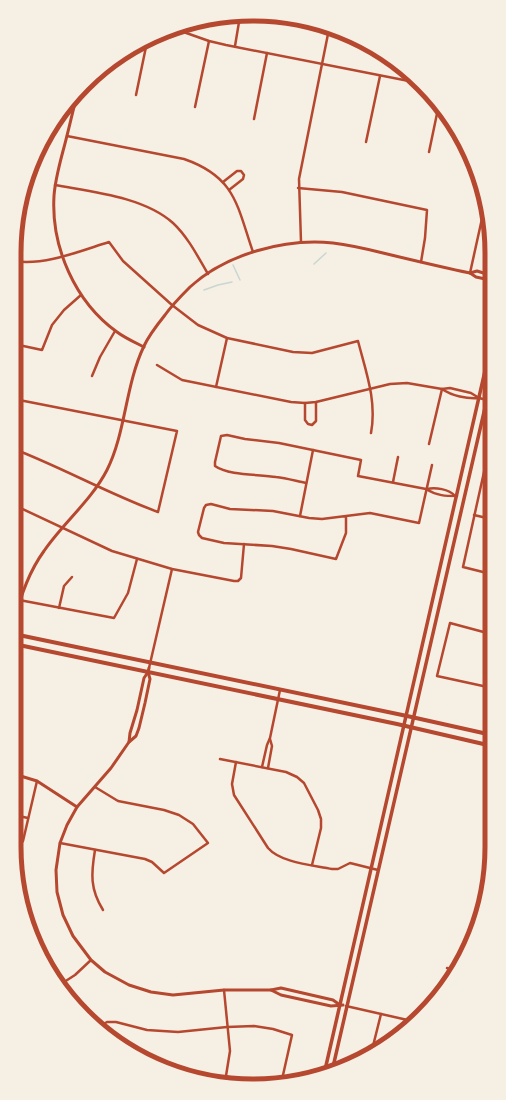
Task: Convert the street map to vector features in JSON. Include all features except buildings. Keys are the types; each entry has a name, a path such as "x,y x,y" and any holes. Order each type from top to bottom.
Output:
{"main road":[{"path":"333,1065 371,868 405,726 485,371"},
{"path":"326,1068 344,1005 378,870 485,417"},
{"path":"21,635 485,733"},
{"path":"21,645 149,670 485,744"}],"street":[{"path":"235,46 239,21"},
{"path":"181,32 209,41 409,82"},
{"path":"301,242 298,188 300,170 328,33"},
{"path":"196,107 209,41"},
{"path":"136,95 146,47"},
{"path":"254,119 267,53"},
{"path":"366,142 380,76"},
{"path":"74,105 55,185 54,214 56,232 62,256 81,296 98,316 115,331 144,347"},
{"path":"429,152 437,112"},
{"path":"67,136 184,160 198,164 215,174 223,182 236,202 253,252"},
{"path":"223,182 237,171 241,171 244,175 243,179 229,190"},
{"path":"55,185 138,202 159,212 174,224 186,238 208,274"},
{"path":"298,188 342,192 427,210 425,238 421,262"},
{"path":"470,273 482,215"},
{"path":"21,261 34,262 62,256 109,242 123,261 172,305 198,325 227,338 293,352 312,353 358,341 371,388 373,410 371,433"},
{"path":"21,595 29,573 44,550 97,487 107,469 117,444 131,382 144,347 154,328 172,305 191,287 208,274 253,252 301,242 334,243 470,273 476,277 485,279"},
{"path":"470,273 477,271 485,273"},
{"path":"21,346 42,350 52,325 64,310 81,296"},
{"path":"92,376 100,357 115,331"},
{"path":"216,387 227,338"},
{"path":"157,365 182,380 291,402 316,402 371,388 402,383 422,384 442,389 450,388 485,399"},
{"path":"442,389 448,394 479,398"},
{"path":"429,444 442,389"},
{"path":"21,400 177,431 158,512 130,502 41,459 21,452"},
{"path":"305,403 305,420 308,424 312,425 316,421 316,402"},
{"path":"306,483 275,477 242,474 219,469 215,466 215,462 222,436 227,434 245,439 279,443 361,460 358,476 393,482 444,496 456,496"},
{"path":"300,516 313,450"},
{"path":"393,482 398,457"},
{"path":"346,516 346,533 336,558 272,546 224,543 202,538 198,532 206,505 211,504 230,509 273,510 322,519 346,516 370,513 419,523 432,465"},
{"path":"485,467 463,567 485,572"},
{"path":"426,490 433,488 450,492 456,496"},
{"path":"21,508 112,551 172,569 234,581 238,581 241,578 243,569 244,544"},
{"path":"474,515 485,518"},
{"path":"21,600 114,618 128,593 138,559"},
{"path":"130,742 130,733 144,678 151,663 172,569"},
{"path":"59,608 64,586 72,577"},
{"path":"485,632 450,623 437,676 485,687"},
{"path":"149,670 150,679 142,718 136,736 111,768 77,807 66,825 60,843 56,870 57,892 68,927 76,942 91,960 105,972 122,982 156,994 183,995 224,990 271,990 281,988 407,1020"},
{"path":"262,767 280,690"},
{"path":"268,768 272,746 270,738"},
{"path":"220,759 290,773 300,779 306,786 321,819 321,828 312,865"},
{"path":"236,762 232,784 234,795 268,848 276,855 281,858 332,869 338,869 350,863 378,870"},
{"path":"21,776 37,781 77,807"},
{"path":"21,843 23,841 37,781"},
{"path":"60,843 145,859 152,862 164,872 208,843 193,824 179,815 164,810 118,801 94,786"},
{"path":"21,816 28,818"},
{"path":"95,850 92,870 93,886 95,898 103,910"},
{"path":"64,982 75,975 91,960"},
{"path":"224,990 230,1051 226,1077"},
{"path":"271,990 281,995 331,1006 344,1005"},
{"path":"374,1045 381,1014"},
{"path":"104,1024 107,1022 116,1022 146,1030 178,1032 250,1026 273,1028 292,1035 283,1077"}],"waterway":[{"path":"314,264 326,253"},
{"path":"233,265 240,280"},
{"path":"204,290 232,282"}]}
